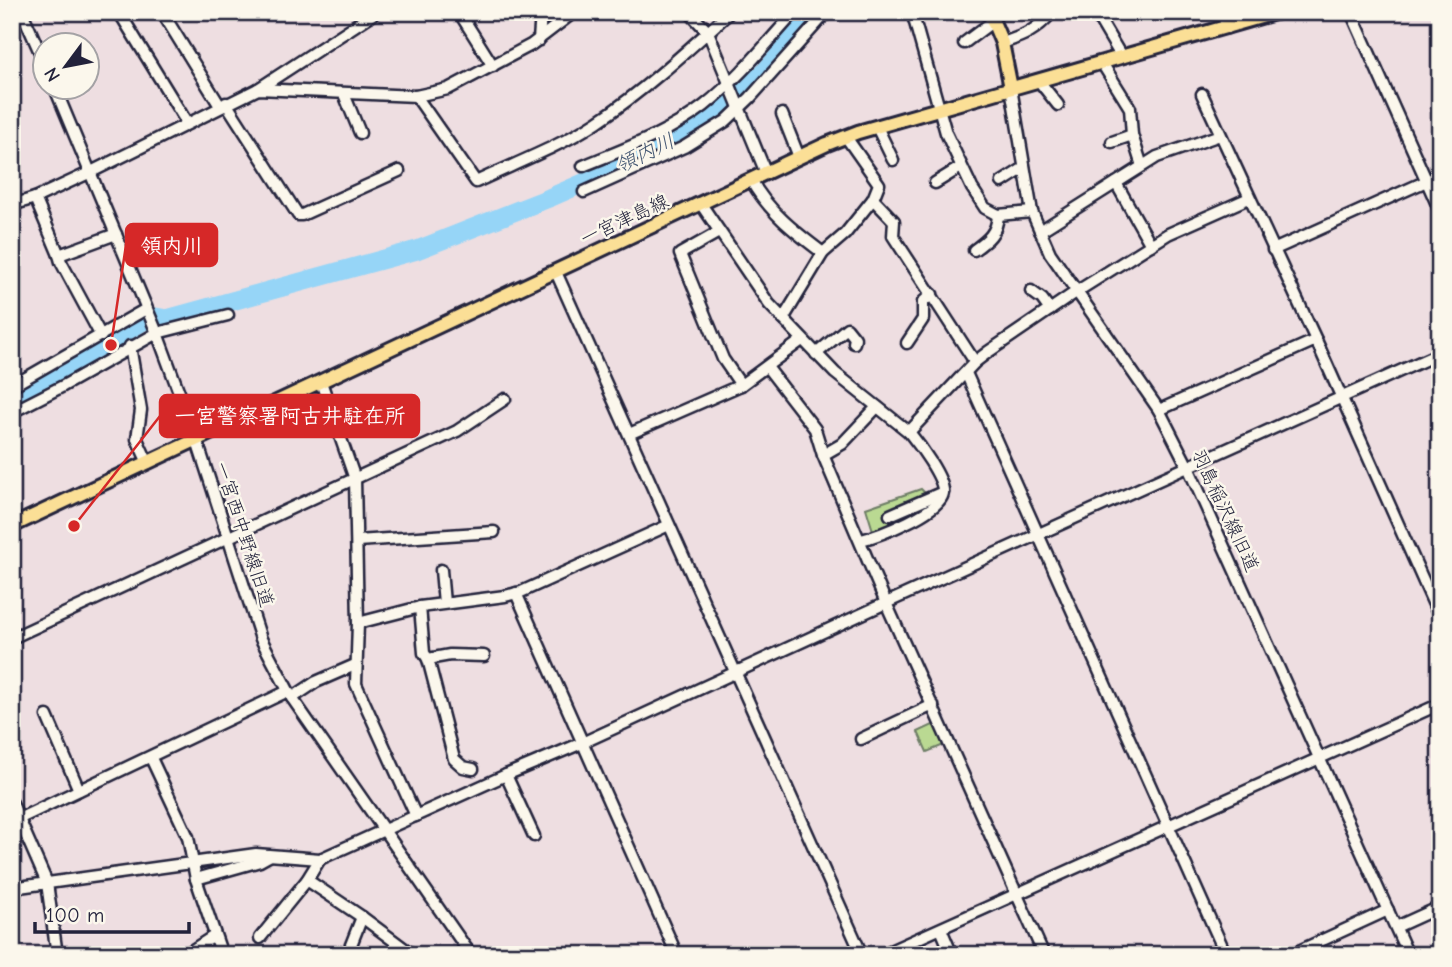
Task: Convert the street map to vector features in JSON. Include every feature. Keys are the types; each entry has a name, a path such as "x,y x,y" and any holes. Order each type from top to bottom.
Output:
{"main road":[{"name":"一宮津島線","path":"12,526 846,136 1278,12"},
{"path":"991,17 1002,43 1011,88"}],"street":[{"path":"22,12 32,34"},
{"path":"119,12 187,123"},
{"path":"162,12 298,215 399,171"},
{"path":"12,205 35,198 92,172 258,89 376,12"},
{"path":"459,12 493,66"},
{"path":"539,40 541,12"},
{"path":"258,89 416,96 448,89 539,40 574,12"},
{"path":"689,12 708,33 766,173"},
{"path":"416,96 475,181 555,146 596,122 638,92 730,12"},
{"path":"583,166 675,125 703,107 730,85 795,12"},
{"path":"584,192 684,148 726,121 827,12"},
{"path":"912,12 946,132 961,167 985,208 999,215 1032,212"},
{"path":"1002,43 1026,36 1040,27 1052,12"},
{"path":"1095,12 1121,57"},
{"path":"1222,12 1227,28"},
{"path":"1351,12 1440,211"},
{"path":"964,43 991,17"},
{"path":"1102,63 1130,108 1132,135 1142,166"},
{"path":"1039,81 1058,105"},
{"name":"羽島稲沢線旧道","path":"1011,88 1032,212 1050,253 1159,410 1188,467 1408,955"},
{"path":"344,94 360,133"},
{"path":"1202,94 1440,618"},
{"name":"一宮西中野線旧道","path":"61,102 157,332 196,439 261,639 290,694 471,955"},
{"path":"782,114 800,157"},
{"path":"877,127 893,160"},
{"path":"1112,142 1132,135"},
{"path":"1040,231 1157,157 1220,135"},
{"path":"783,319 823,254 845,234 873,199 879,184 846,136"},
{"path":"935,183 961,167"},
{"path":"1008,183 1016,172 1024,168"},
{"path":"1273,250 1440,175"},
{"path":"751,180 761,199 792,230 823,254"},
{"path":"1116,183 1151,245"},
{"path":"35,198 61,262 101,336"},
{"path":"909,432 975,362 1049,310 1168,233 1249,198"},
{"path":"873,199 894,221 893,236 975,362"},
{"path":"701,204 769,304 835,373 909,432 942,484 940,500 895,529 861,540"},
{"path":"974,250 992,236 998,225 999,215"},
{"path":"719,232 680,254 723,359 741,384"},
{"path":"59,255 116,233"},
{"path":"556,272 862,955"},
{"path":"1031,291 1042,299 1049,310"},
{"path":"907,343 923,319 923,302 932,294"},
{"path":"12,386 146,309"},
{"path":"12,412 157,332 228,315"},
{"path":"816,354 847,328 855,338 854,343"},
{"path":"629,435 741,384 802,340"},
{"path":"1159,410 1316,340"},
{"path":"130,346 141,411 137,439 148,463"},
{"path":"12,888 191,862 273,854 320,859 582,743 1440,353"},
{"path":"767,367 815,429 823,455 886,603 1044,955"},
{"path":"966,373 1226,955"},
{"path":"321,382 355,479 358,541 356,684 416,816"},
{"path":"12,638 457,431 505,399"},
{"path":"823,455 842,444 877,407"},
{"path":"890,514 943,492"},
{"path":"358,623 420,607 516,593 669,525"},
{"path":"358,541 494,532"},
{"path":"441,570 444,603"},
{"path":"516,593 677,955"},
{"path":"420,607 424,653 428,659 454,759 463,767 473,769"},
{"path":"428,659 450,655 484,656"},
{"path":"16,820 355,665"},
{"path":"881,955 1440,704"},
{"path":"861,739 933,705"},
{"path":"241,715 241,729"},
{"path":"47,716 79,790"},
{"path":"151,758 188,837 191,862 222,955"},
{"path":"506,775 534,836"},
{"path":"12,803 16,820 47,883 57,955"},
{"path":"196,879 260,861 273,854"},
{"path":"260,938 307,880 320,859"},
{"path":"307,880 413,955"},
{"path":"1395,927 1440,907"},
{"path":"1290,955 1388,910"},
{"path":"346,955 362,917"},
{"path":"941,929 952,955"},
{"path":"185,955 214,936"}],"green space":[{"path":"921,489 930,498 924,511 875,537 866,508"},
{"path":"935,724 944,745 927,752 918,732"}],"waterway":[{"name":"領内川","path":"156,317 167,319 417,250 549,198 668,146 720,110 763,74 816,12"},
{"name":"領内川","path":"12,401 111,345 123,333 143,321"},
{"path":"1336,756 1353,748"},
{"path":"1179,827 1312,767"},
{"path":"1025,896 1166,833"},
{"path":"946,932 1017,900"},
{"path":"896,955 941,934"}],"place":[{"name":"領内川","path":"111,345"},
{"name":"一宮警察署阿古井駐在所","path":"74,526"}]}
